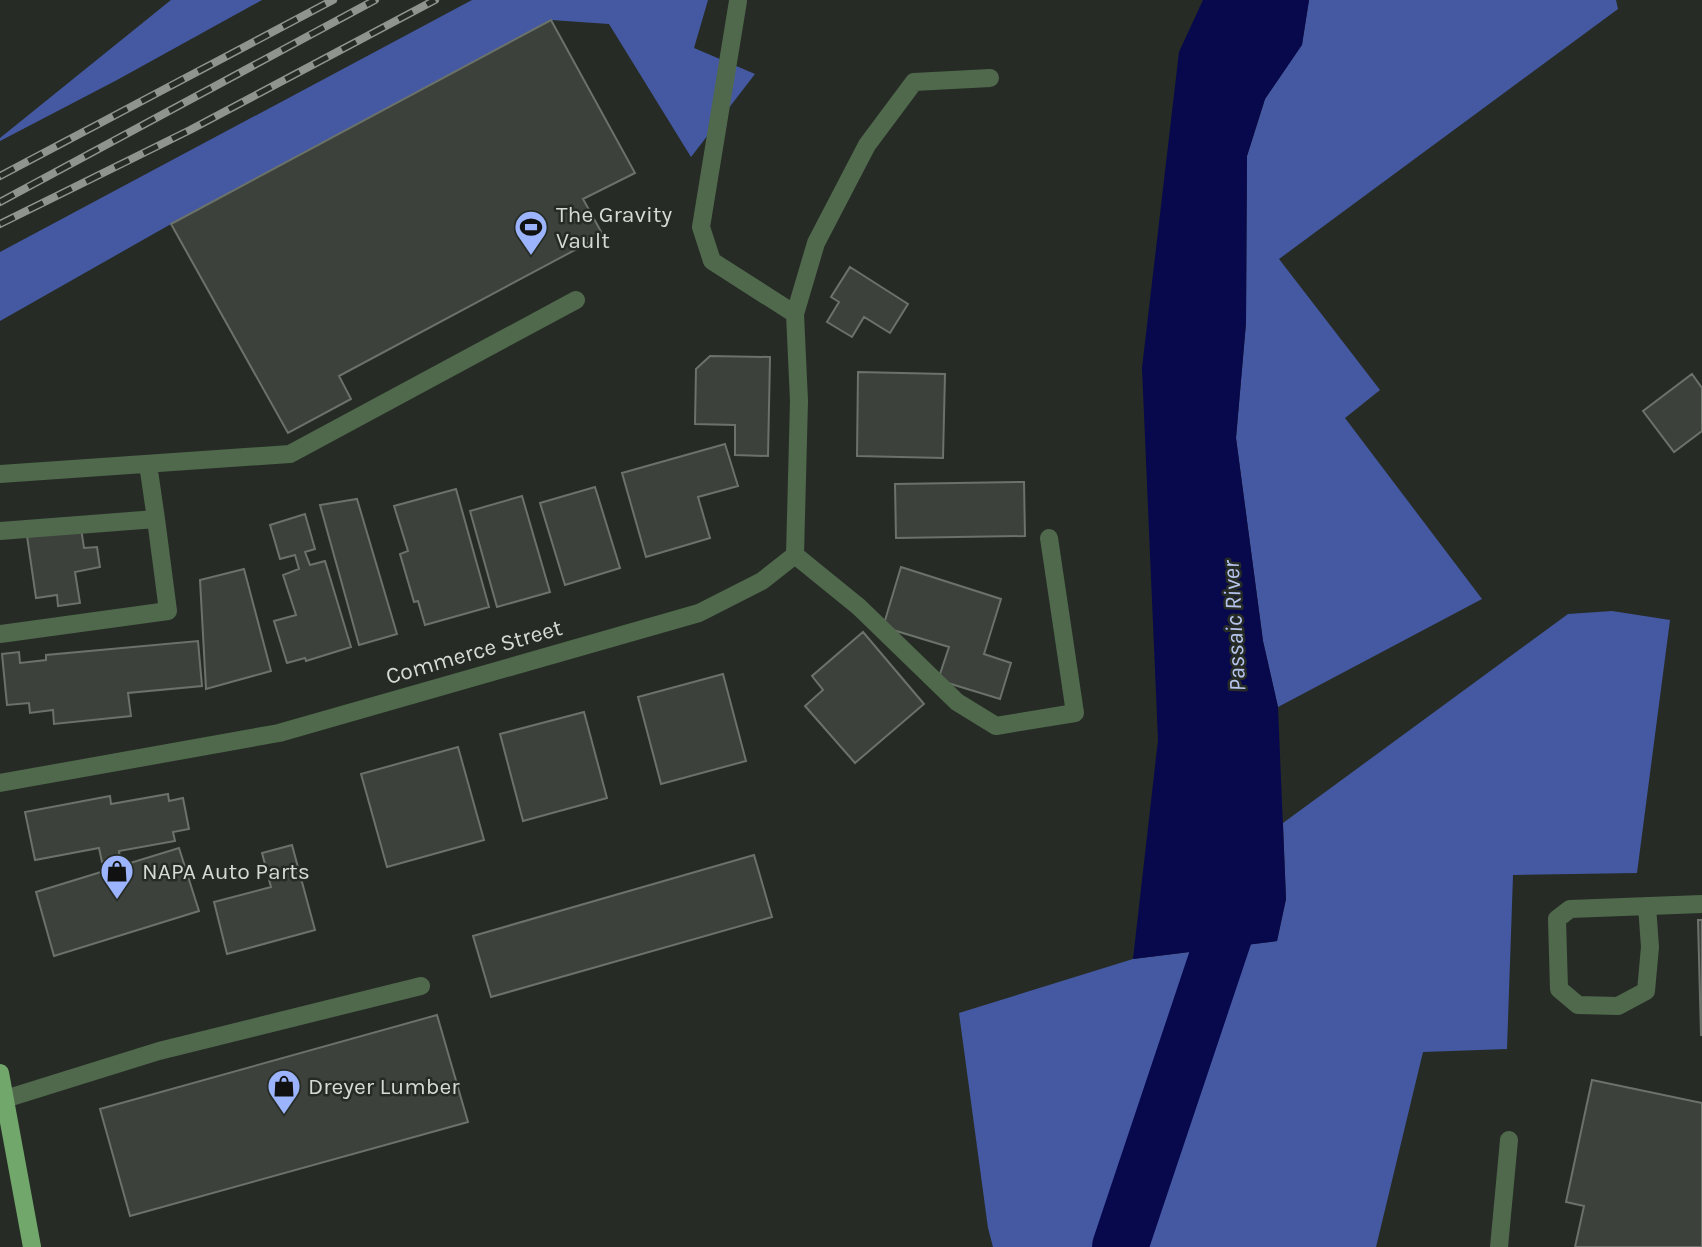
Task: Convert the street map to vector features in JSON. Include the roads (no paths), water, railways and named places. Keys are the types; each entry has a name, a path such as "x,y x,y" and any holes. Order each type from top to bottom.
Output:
{"main road":[{"path":"0,1073 5,1100 7,1156 32,1247"}],"street":[{"path":"738,2 701,227 712,261 795,314"},
{"path":"990,78 914,82 867,145 816,243 795,314 799,401 795,555 859,607 957,702 996,726 1075,713 1049,538"},
{"path":"0,474 290,454 576,300"},
{"path":"0,634 168,611 148,464"},
{"path":"0,531 156,519"},
{"name":"Commerce Street","path":"0,783 279,733 319,722 699,613 762,581 795,555"},
{"path":"1647,906 1650,947 1646,991 1618,1006 1578,1005 1559,989 1557,919 1570,909 1647,906 1702,904"},
{"path":"5,1100 159,1051 421,986"},
{"path":"1499,1247 1509,1140"}],"water":[{"path":"1203,0 1309,0 1302,45 1265,99 1247,156 1246,323 1236,438 1263,641 1278,707 1286,899 1277,941 1133,959 1158,740 1142,368 1179,52"}],"waterway":[{"name":"Passaic River","path":"1120,1247 1245,874"}],"railway":[{"path":"0,176 333,0"},
{"path":"0,202 375,0"},
{"path":"0,224 190,130 435,0"}],"place":[{"name":"The Gravity Vault","path":"531,257"},
{"name":"NAPA Auto Parts","path":"117,901"},
{"name":"Dreyer Lumber","path":"284,1116"}]}
